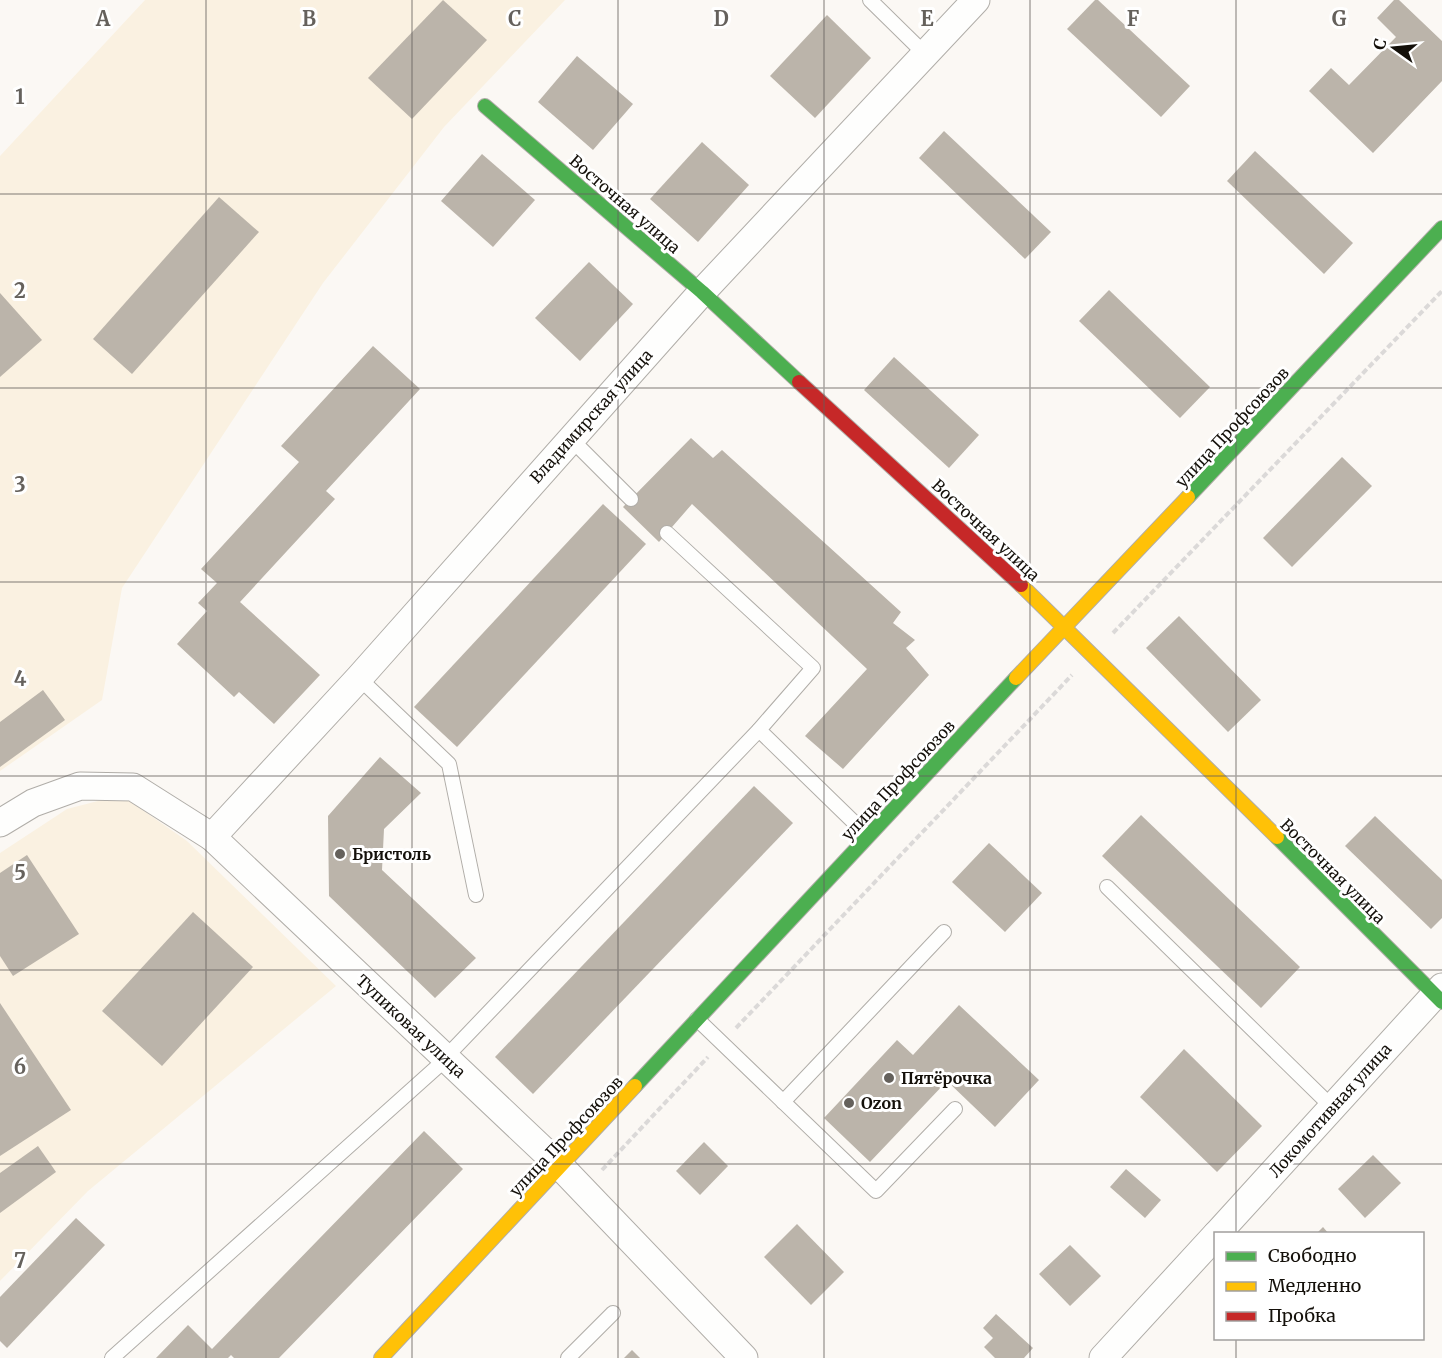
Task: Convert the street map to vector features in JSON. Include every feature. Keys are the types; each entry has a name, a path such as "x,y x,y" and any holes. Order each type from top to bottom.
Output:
{"main road":[{"name":"Восточная улица","path":"485,106 702,292 1066,627 1440,994"},
{"name":"улица Профсоюзов","path":"381,1358 868,835 1442,228"}],"street":[{"name":"Владимирская улица","path":"212,837 359,678 702,292 976,0"},
{"name":"Тупиковая улица","path":"0,822 33,803 80,786 133,787 212,837 560,1166 744,1358"},
{"name":"Локомотивная улица","path":"1218,1232 1332,1107 1440,994"},
{"name":"Локомотивная улица","path":"1103,1358 1214,1236"}],"lane":[{"path":"870,0 926,55"},
{"path":"571,438 630,500"},
{"path":"112,1358 446,1059 759,730 813,668 667,533"},
{"path":"359,678 449,764 476,895"},
{"path":"759,730 868,835"},
{"path":"1107,887 1332,1107"},
{"path":"783,1102 944,932"},
{"path":"697,1019 876,1191 955,1109"},
{"path":"568,1358 613,1313"}],"path":[{"path":"583,1191 1092,655 1442,291"}],"shaded area":[{"path":"145,0 565,0 444,127 323,283 122,588 102,700 0,771 0,156"},
{"path":"121,795 187,841 336,986 88,1191 0,1281 0,853 67,809"}],"building":[{"path":"443,0 487,40 412,119 368,78"},
{"path":"1095,0 1098,0 1190,86 1161,117 1067,29"},
{"path":"1394,0 1399,0 1442,41 1442,81 1373,153 1309,91 1331,68 1349,85 1396,37 1377,18"},
{"path":"827,15 871,58 815,118 770,76"},
{"path":"577,56 633,104 593,150 538,102"},
{"path":"944,131 1051,232 1025,259 919,158"},
{"path":"702,142 749,185 698,242 650,199"},
{"path":"1255,151 1353,243 1324,274 1227,181"},
{"path":"482,154 535,200 493,247 441,201"},
{"path":"219,197 259,232 132,374 93,339"},
{"path":"589,262 633,304 580,361 535,318"},
{"path":"1109,290 1210,387 1180,418 1079,321"},
{"path":"0,293 42,340 0,377"},
{"path":"373,346 420,389 326,491 335,499 240,602 320,675 274,724 239,692 234,697 177,644 207,611 198,603 217,583 201,569 299,462 281,446"},
{"path":"894,357 979,435 949,468 864,390"},
{"path":"691,438 713,458 722,450 901,612 893,623 915,640 906,648 929,675 843,769 805,736 867,669 692,504 659,542 623,507"},
{"path":"1342,457 1372,486 1292,567 1263,538"},
{"path":"603,504 646,544 457,747 414,707"},
{"path":"1179,616 1261,700 1228,732 1146,648"},
{"path":"43,690 65,720 0,767 0,722"},
{"path":"380,757 421,793 384,829 382,870 476,958 435,998 329,896 328,816"},
{"path":"754,786 793,823 533,1094 495,1057"},
{"path":"1141,815 1300,967 1261,1008 1102,856"},
{"path":"1375,816 1442,880 1442,918 1431,929 1345,846"},
{"path":"989,843 1042,893 1005,932 952,882"},
{"path":"27,855 79,934 13,976 0,956 0,873"},
{"path":"193,912 253,967 162,1066 102,1011"},
{"path":"0,1003 71,1110 0,1156"},
{"path":"959,1005 1039,1080 995,1127 947,1081 870,1162 824,1118 897,1040 913,1055"},
{"path":"1184,1049 1262,1126 1217,1172 1140,1097"},
{"path":"424,1131 463,1169 279,1358 234,1358 231,1355 228,1358 156,1358 188,1325 212,1349"},
{"path":"704,1142 728,1166 700,1195 676,1171"},
{"path":"38,1146 56,1172 0,1213 0,1173"},
{"path":"1373,1155 1401,1183 1365,1218 1338,1189"},
{"path":"1126,1169 1161,1200 1145,1218 1110,1187"},
{"path":"76,1218 105,1245 7,1348 0,1341 0,1297"},
{"path":"797,1224 844,1272 811,1305 764,1257"},
{"path":"1323,1227 1327,1232 1318,1232"},
{"path":"1070,1245 1101,1276 1070,1306 1039,1274"},
{"path":"996,1314 1033,1348 1024,1358 995,1358 984,1347 993,1338 983,1328"},
{"path":"632,1350 640,1358 624,1358"}],"traffic: fast":[{"path":"485,106 702,292 799,382"},
{"path":"1188,497 1442,228"},
{"path":"635,1086 1016,678"},
{"path":"1277,837 1442,1002"}],"traffic: slow":[{"path":"1016,678 1188,497"},
{"path":"1021,585 1277,837"},
{"path":"381,1358 635,1086"}],"traffic: jam":[{"path":"799,382 1021,585"}],"place":[{"name":"Бристоль","path":"340,854"},
{"name":"Пятёрочка","path":"889,1078"},
{"name":"Ozon","path":"849,1103"}]}
